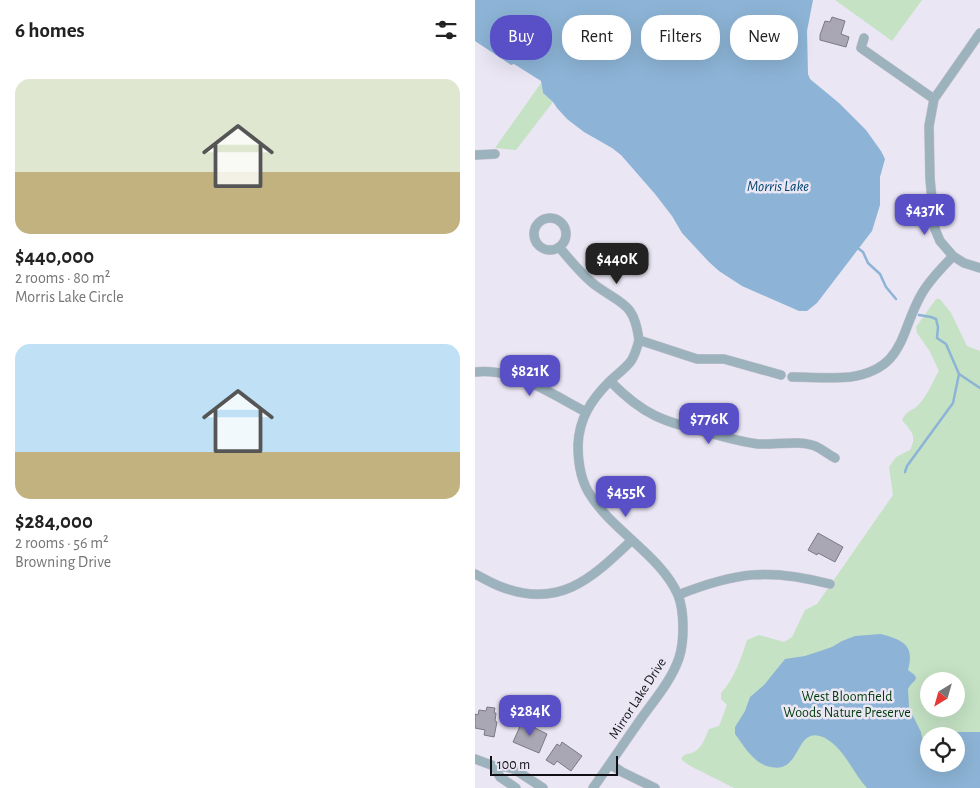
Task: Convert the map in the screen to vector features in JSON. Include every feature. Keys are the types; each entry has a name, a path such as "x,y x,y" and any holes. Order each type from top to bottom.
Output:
{"street":[{"path":"980,32 934,99 929,126 932,208 935,229 940,241 953,256 964,263 980,268"},
{"path":"864,38 861,48 934,99"},
{"path":"475,155 495,154"},
{"path":"559,248 579,271 596,285 624,303 637,322 639,340 697,360 724,359 781,375"},
{"path":"792,377 851,376 873,370 887,361 899,348 921,294 953,256"},
{"name":"Mirror Lake Drive","path":"593,788 664,686 679,658 683,638 679,595 664,573 600,508 590,495 579,465 578,445 580,427 586,412 610,381 631,361 639,340"},
{"path":"475,372 484,371 528,382 586,412"},
{"path":"610,381 626,398 639,408 674,424 743,442 815,446 835,458"},
{"path":"475,574 499,586 528,594 553,594 572,588 591,577 631,540"},
{"path":"679,595 718,581 748,574 793,575 830,584"},
{"path":"475,760 494,766 505,766 543,788"},
{"path":"610,764 655,788"},
{"path":"494,766 500,777 515,788"},
{"path":"524,788 530,780"}],"green space":[{"path":"835,0 922,0 892,41"},
{"path":"541,83 543,93 553,102 516,150 495,148"},
{"name":"West Bloomfield Woods Nature Preserve","path":"936,299 940,299 951,313 967,346 980,351 980,788 734,788 692,767 681,758 699,749 709,729 719,726 727,705 721,699 721,693 740,661 747,640 759,635 784,642 792,637 805,610 817,604 893,495 889,467 896,457 910,450 913,441 911,431 902,420 923,399 939,371 929,350 917,333 916,327"}],"water":[{"name":"Morris Lake","path":"475,0 813,0 807,31 808,74 810,79 839,103 866,130 885,159 880,177 880,205 872,231 817,303 807,311 799,311 742,286 719,271 682,233 655,194 621,155 567,119 543,93 541,81 514,64 511,65 504,60 552,60 552,15 490,15 490,51 475,41"},
{"path":"881,634 901,641 908,649 910,662 908,670 916,678 908,689 909,708 920,730 920,772 965,772 965,732 980,732 980,788 867,788 838,748 825,738 815,735 808,737 789,763 781,767 769,767 760,763 746,750 735,734 735,727 745,711 750,697 764,685 785,659 805,656 832,647 855,636"}],"building":[{"path":"832,17 845,21 841,34 849,37 846,47 820,40 825,21 830,22"},
{"path":"818,533 843,547 835,562 808,550"},
{"path":"487,707 495,708 495,721 497,722 494,737 484,735 485,730 475,728 475,714 478,715 479,710 486,711"},
{"path":"530,721 536,724 535,728 547,734 539,753 513,742 522,722 528,725"},
{"path":"562,742 582,756 571,771 557,761 554,765 546,760 557,744 560,746"}],"waterway":[{"path":"859,249 863,252 868,263 880,274 886,287 896,299"},
{"path":"919,315 936,319 938,327 937,338 946,344 959,374 980,388"},
{"path":"905,472 907,466 953,403 959,374"}]}
